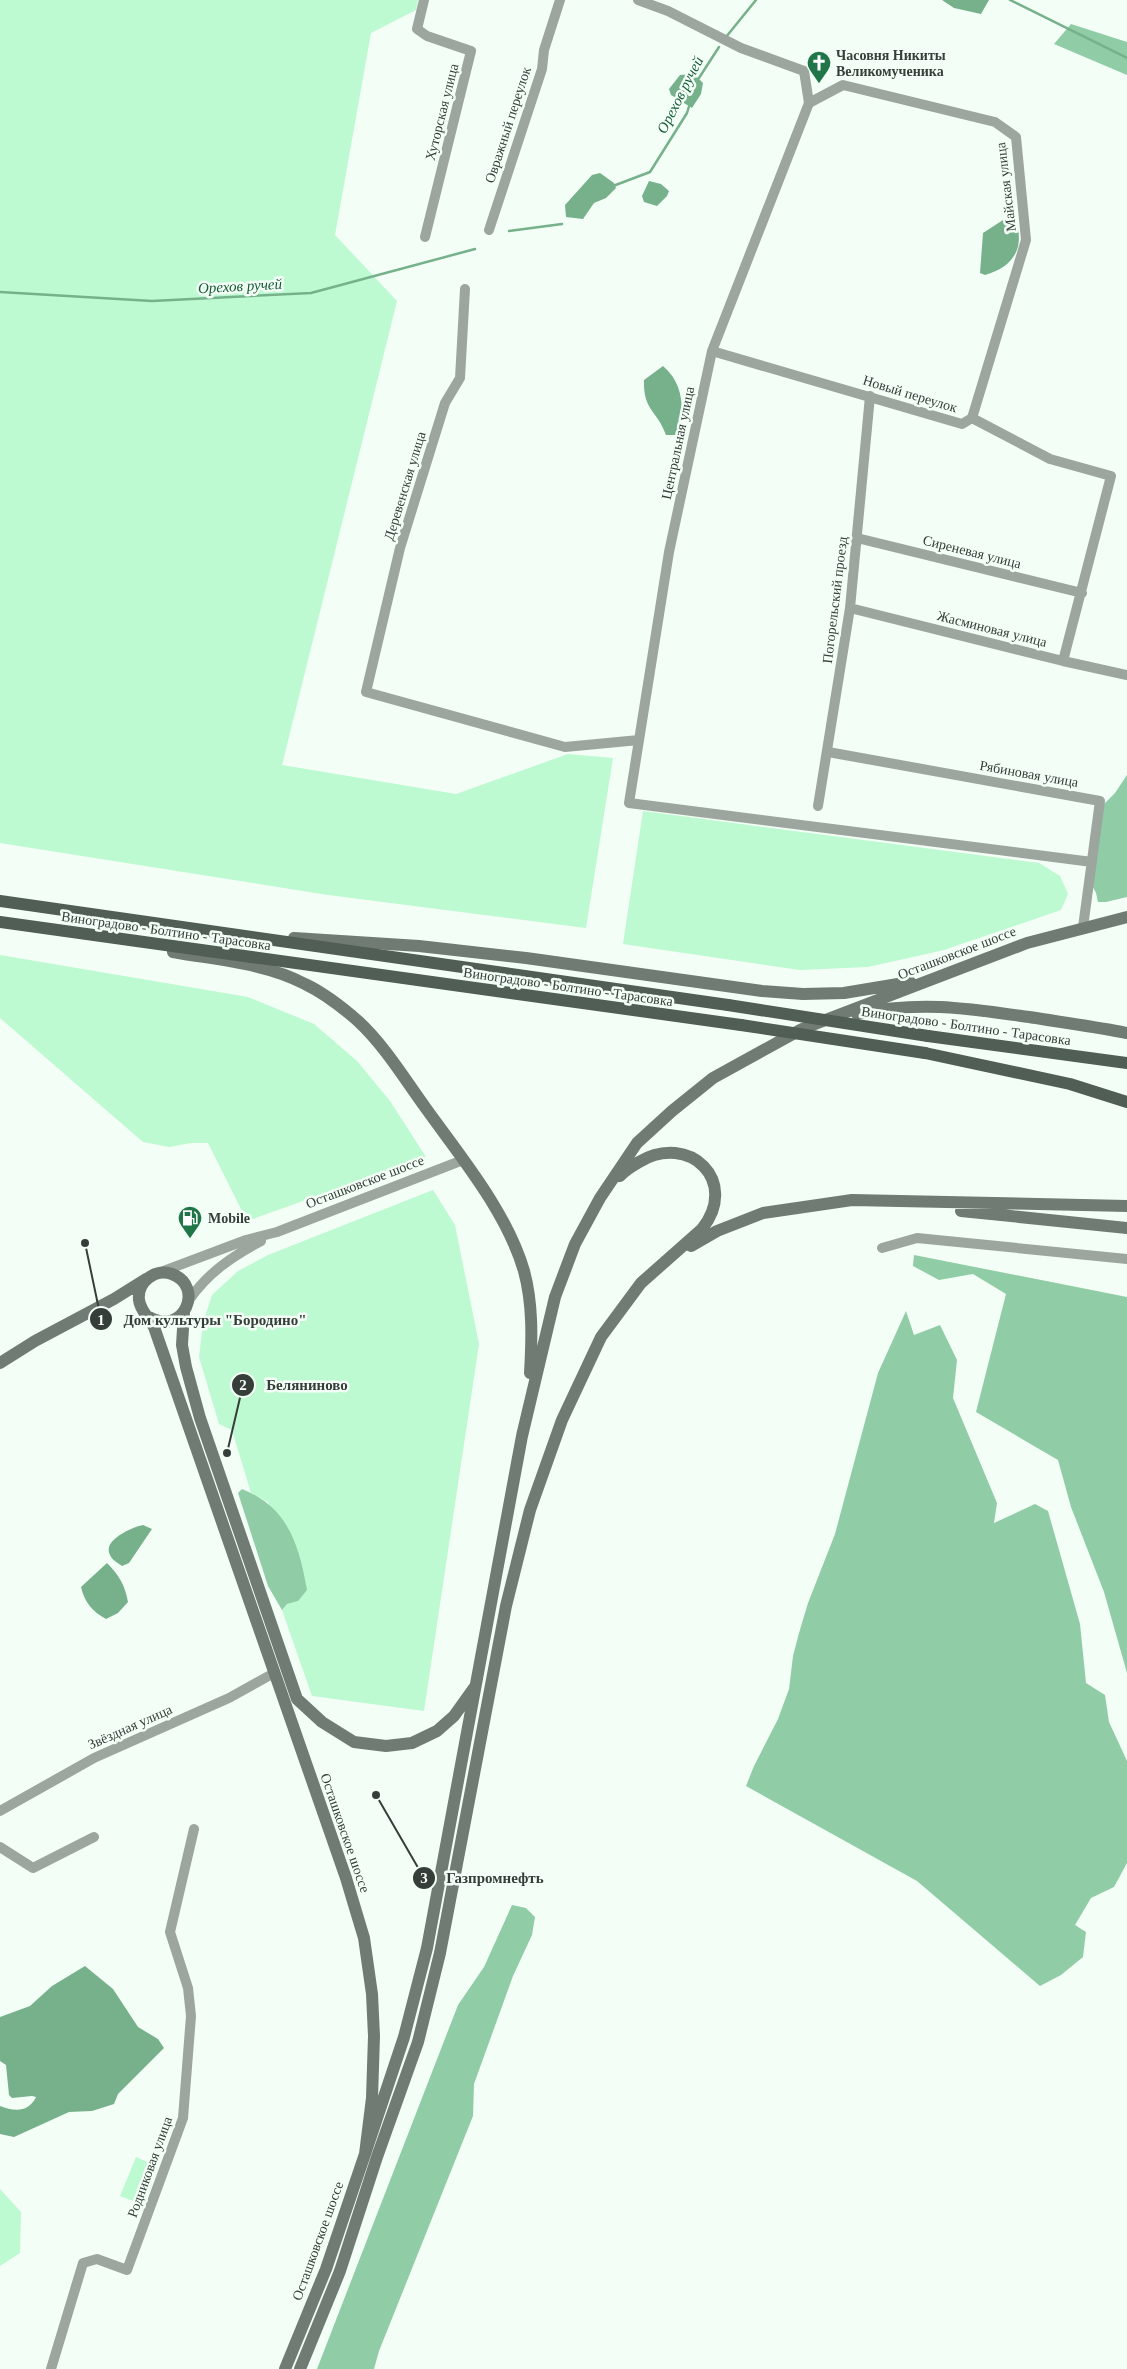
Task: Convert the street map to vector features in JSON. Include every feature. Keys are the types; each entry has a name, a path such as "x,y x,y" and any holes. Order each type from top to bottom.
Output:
{"main road":[{"name":"Виноградово - Болтино - Тарасовка","path":"0,901 1125,1063"},
{"name":"Осташковское шоссе","path":"600,1198 637,1143 672,1111 713,1078 802,1029 1027,943 1127,917"},
{"name":"Виноградово - Болтино - Тарасовка","path":"0,922 80,935 925,1053 1070,1084 1127,1102"},
{"path":"225,933 419,946 803,994 844,993 937,977"},
{"path":"80,935 266,969 305,984 334,1001 359,1021 389,1056 463,1160 486,1194 511,1237 524,1271 531,1319 532,1348 527,1413"},
{"path":"816,1023 885,1008 931,1005 973,1009 1127,1033"},
{"path":"664,1152 682,1153 700,1161 709,1171 716,1203 710,1218 702,1228 641,1283 601,1337 562,1420 530,1510 506,1606 440,1953 418,2042 371,2156 427,1948 527,1413 555,1297 575,1244 600,1198 624,1171 647,1157 664,1152"},
{"path":"670,1258 717,1231 763,1212 852,1200 1127,1206"},
{"path":"852,1200 1127,1228"},
{"name":"Осташковское шоссе","path":"154,1275 141,1288 139,1300 145,1312 346,1878 368,1961 374,2036 371,2156 340,2271 300,2369"},
{"path":"0,1363 35,1341 114,1300 134,1285 154,1275 179,1277 187,1288 182,1345 193,1393 276,1642 297,1699 322,1722 354,1742 386,1746 412,1743 437,1731 454,1716 476,1684"},
{"path":"114,1300 130,1301 145,1312"},
{"name":"Осташковское шоссе","path":"145,1312 167,1322 174,1320 186,1306"},
{"name":"Осташковское шоссе","path":"284,2369 371,2156"}],"street":[{"name":"Хуторская улица","path":"424,0 418,29 427,36 471,50 425,237"},
{"name":"Овражный переулок","path":"488,230 542,69 544,50 560,0"},
{"path":"638,0 668,11 741,48 804,72 809,103"},
{"name":"Майская улица","path":"809,103 843,85 995,122 1016,137 1026,240 972,418"},
{"name":"Центральная улица","path":"809,103 712,351 669,552 629,803 1092,862"},
{"name":"Деревенская улица","path":"464,289 460,378 445,403 400,548 366,692 565,747 639,740"},
{"name":"Новый переулок","path":"712,351 962,424 972,418 1050,459 1110,476 1082,593 1062,661"},
{"name":"Погорельский проезд","path":"818,806 850,608 870,396"},
{"name":"Сиреневая улица","path":"857,538 1082,593"},
{"name":"Жасминовая улица","path":"850,608 1062,661 1127,675"},
{"name":"Рябиновая улица","path":"828,752 1100,801 1083,927"},
{"name":"Осташковское шоссе","path":"154,1275 246,1240 277,1232 463,1160"},
{"name":"Осташковское шоссе","path":"186,1306 208,1276 220,1265 277,1232"},
{"path":"882,1248 917,1238 1127,1259"},
{"name":"Звёздная улица","path":"0,1811 94,1758 229,1698 274,1673"},
{"name":"Родниковая улица","path":"51,2369 83,2264 97,2260 127,2270 183,2118 192,2016 188,1988 170,1932 194,1829"},
{"path":"0,1847 33,1868 94,1838"}],"shaded area":[{"path":"0,0 418,0 416,10 371,33 335,235 397,301 282,765 456,794 568,754 613,758 586,928 328,895 0,843"},
{"path":"1071,24 1127,42 1127,75 1054,44"},
{"path":"1127,775 1127,897 1098,902 1096,893 1087,875 1104,804 1115,793"},
{"path":"643,811 1039,863 1060,876 1068,894 1061,910 944,950 868,967 800,970 623,944"},
{"path":"0,955 248,997 314,1024 357,1061 390,1101 426,1157 247,1221 208,1143 191,1143 169,1147 143,1142 0,1018"},
{"path":"433,1190 455,1225 479,1344 424,1711 312,1696 282,1610 287,1604 298,1601 268,1502 251,1493 232,1430 219,1424 199,1357 203,1323 212,1295 238,1271 268,1255"},
{"path":"914,1255 1127,1297 1127,1673 1104,1592 1071,1507 1058,1460 976,1412 1006,1294 973,1274 939,1280 913,1266"},
{"path":"906,1311 914,1335 940,1325 957,1360 953,1398 997,1503 994,1523 1035,1504 1048,1511 1080,1624 1086,1683 1105,1695 1109,1722 1127,1761 1127,1863 1114,1887 1091,1898 1075,1925 1086,1932 1083,1957 1061,1975 1040,1986 917,1881 746,1786 778,1719 789,1689 793,1656 799,1633 808,1603 835,1534 878,1373"},
{"path":"242,1489 258,1497 281,1517 289,1529 300,1558 307,1590 298,1601 287,1604 282,1610 268,1586 238,1493"},
{"path":"512,1905 526,1908 535,1917 532,1935 513,1976 474,2084 473,2116 379,2351 374,2369 317,2369 458,2005 484,1967"},
{"path":"136,2157 154,2165 138,2203 120,2196"},
{"path":"0,2189 21,2212 20,2253 0,2266"}],"water":[{"path":"942,0 989,0 981,14 954,8"},
{"path":"694,74 703,83 701,94 692,108 671,95 669,89 680,75"},
{"path":"600,173 614,183 616,188 606,198 594,203 583,219 566,217 565,205 592,175"},
{"path":"649,181 661,184 669,191 667,196 657,206 644,202 642,196"},
{"path":"1015,219 1019,239 1015,255 1003,267 985,275 980,273 983,233 1003,220"},
{"path":"663,366 670,373 679,389 682,407 680,435 666,435 648,404 644,390 644,380"},
{"path":"143,1525 152,1529 129,1563 122,1566 111,1557 110,1544 114,1539 132,1528"},
{"path":"107,1563 121,1581 128,1602 118,1613 106,1619 90,1606 81,1587"},
{"path":"85,1966 113,1989 138,2027 158,2039 164,2048 118,2094 114,2104 92,2111 69,2112 14,2137 0,2134 0,2106 16,2110 25,2108 30,2106 36,2097 12,2098 9,2095 6,2065 0,2061 0,2017 30,2006 52,1986"}],"waterway":[{"name":"Орехов ручей","path":"726,37 756,0"},
{"name":"Орехов ручей","path":"1010,0 1127,58"},
{"name":"Орехов ручей","path":"697,81 719,47"},
{"name":"Орехов ручей","path":"613,186 650,172 687,113 690,103"},
{"name":"Орехов ручей","path":"509,231 562,224"},
{"name":"Орехов ручей","path":"0,292 152,301 311,293 475,249"}],"place":[{"name":"Часовня Никиты Великомученика","path":"819,84"},
{"name":"Mobile","path":"190,1239"},
{"name":"Дом культуры \"Бородино\"","path":"85,1243"},
{"name":"Беляниново","path":"227,1453"},
{"name":"Газпромнефть","path":"376,1795"}]}
